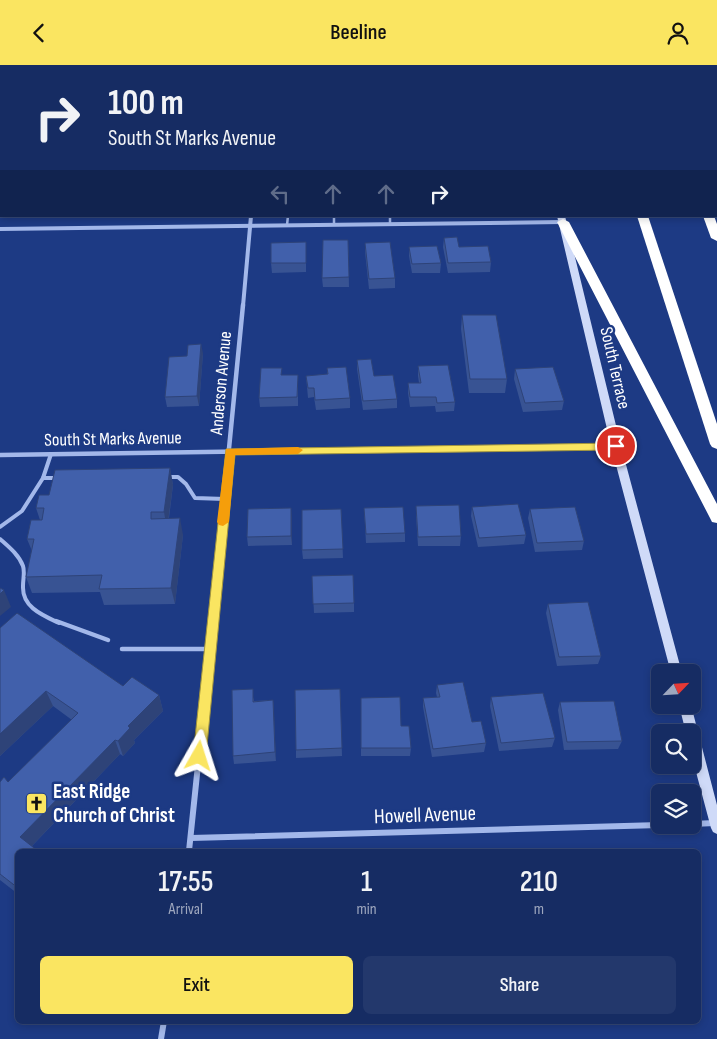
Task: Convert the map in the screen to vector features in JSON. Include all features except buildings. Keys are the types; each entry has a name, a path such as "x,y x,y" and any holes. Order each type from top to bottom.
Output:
{"highway":[{"path":"642,217 717,444"},
{"path":"708,217 717,238"},
{"path":"562,219 717,518"}],"street":[{"name":"Anderson Avenue","path":"189,849 230,451 251,217"},
{"path":"0,229 334,225 562,219"},
{"name":"South Terrace","path":"562,219 616,446 675,664"},
{"name":"South St Marks Avenue","path":"0,455 616,446"},
{"path":"701,768 716,825 701,824"},
{"name":"Howell Avenue","path":"191,838 651,825"},
{"path":"161,1039 164,1024"}],"lane":[{"path":"287,225 288,217"},
{"path":"334,217 334,225"},
{"path":"390,217 390,224"},
{"path":"0,527 22,511 43,478 52,454"},
{"path":"43,478 62,477"},
{"path":"159,477 178,477 186,484 195,498 225,499"},
{"path":"0,539 18,556 24,569 22,586 25,600 37,613 108,640"},
{"path":"122,649 210,649"}],"slow traffic":[{"path":"223,522 230,451 298,450"}],"place":[{"name":"East Ridge Church of Christ","path":"37,803"}],"route":[{"path":"199,756 230,451 616,446"}]}
